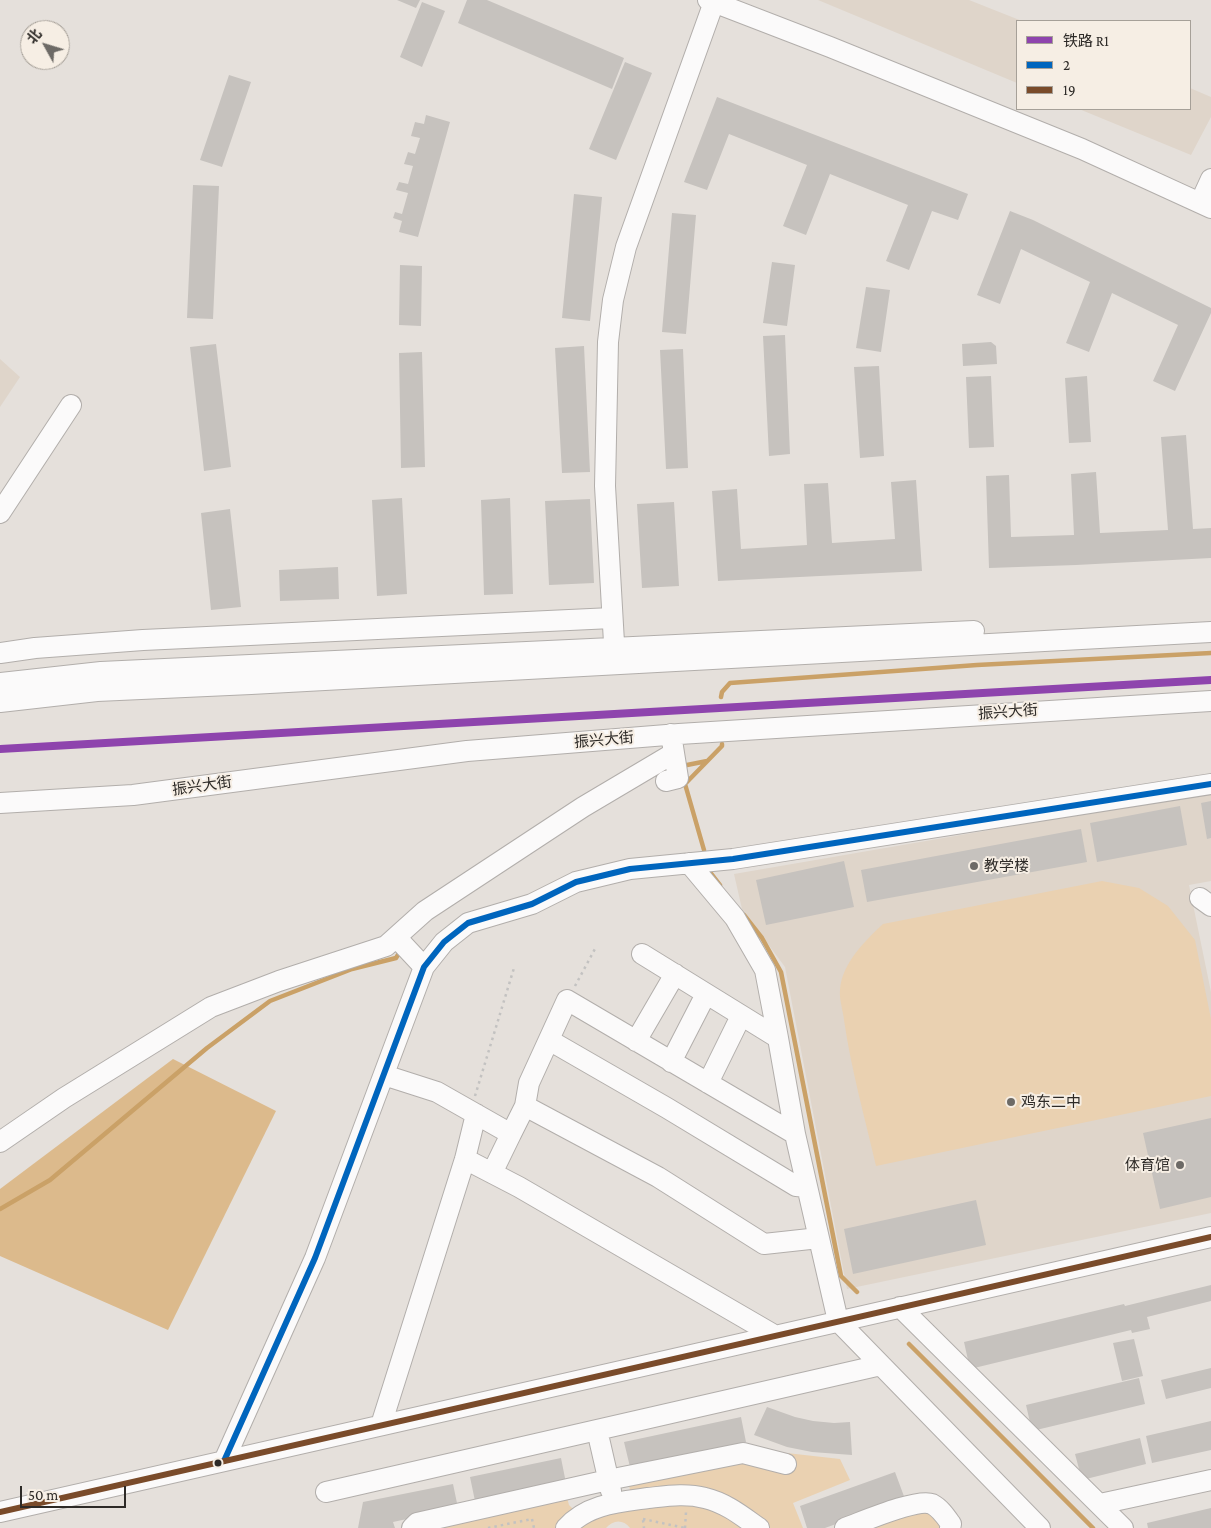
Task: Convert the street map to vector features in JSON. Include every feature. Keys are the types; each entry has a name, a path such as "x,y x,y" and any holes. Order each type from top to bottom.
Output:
{"street":[{"path":"615,665 605,486 608,342 613,300 626,247 711,1 1082,149 1205,206 1211,179"},
{"path":"0,513 71,405"},
{"path":"0,653 34,648 143,640 612,618"},
{"path":"0,683 101,672 1211,619"},
{"path":"0,702 97,691 241,685 1211,632"},
{"name":"振兴大街","path":"0,803 133,796 467,752 672,744 1211,701"},
{"path":"0,1142 64,1098 210,1007 279,981 386,946 425,911 583,807 672,744 678,778 666,781"},
{"path":"224,1461 315,1258 424,967 444,942 468,923 532,904 576,882 630,869 733,859 1211,784"},
{"path":"689,864 735,918 766,970 795,1134 838,1321 1040,1528"},
{"path":"396,937 424,967"},
{"path":"642,954 778,1038"},
{"path":"636,1041 674,974"},
{"path":"671,1062 706,994"},
{"path":"492,1173 526,1106 528,1083 567,1000 795,1134"},
{"path":"708,1083 741,1016"},
{"path":"548,1040 667,1108 796,1186 807,1187"},
{"path":"384,1075 437,1092 511,1134"},
{"path":"526,1106 658,1177 764,1244 819,1238"},
{"path":"381,1425 465,1159 473,1113"},
{"path":"465,1159 528,1192 774,1335"},
{"path":"0,1512 1211,1237"},
{"path":"900,1307 1123,1528"},
{"path":"326,1492 881,1365"},
{"path":"597,1430 614,1502"},
{"path":"412,1528 417,1523 608,1480 743,1454 786,1464"},
{"path":"1100,1504 1211,1480"},
{"path":"566,1528 589,1511 614,1502 679,1494 706,1498 733,1509 759,1528"},
{"path":"845,1528 915,1504 931,1504 942,1512 951,1524 950,1528"}],"path":[{"path":"567,1000 596,946"},
{"path":"473,1113 514,968"},
{"path":"490,1528 532,1519"},
{"path":"643,1519 685,1528"}],"shaded area":[{"path":"818,0 969,0 1019,20 1016,20 1016,83"},
{"path":"1191,88 1211,97 1211,117 1191,155 1081,110 1191,110"},
{"path":"0,359 20,377 0,407"},
{"name":"鸡东二中","path":"1211,792 1211,881 1189,885 1211,992 1211,1213 847,1289 785,967 742,909 734,874"},
{"path":"1102,881 1139,888 1168,906 1195,940 1211,1019 1211,1096 876,1166 854,1075 840,997 845,971 856,953 883,924"},
{"path":"173,1059 276,1111 168,1330 0,1256 0,1189"},
{"path":"760,1450 840,1459 850,1480 793,1503 803,1528 630,1528 624,1523 615,1522 606,1528 417,1528 566,1494 569,1505 575,1511 633,1505 628,1480"},
{"path":"918,1509 929,1513 939,1523 939,1528 868,1528"}],"building":[{"path":"397,0 420,0 416,8"},
{"path":"467,0 487,0 624,58 612,89 458,23"},
{"path":"422,2 445,11 422,67 400,57"},
{"path":"625,62 652,73 616,160 589,149"},
{"path":"229,75 251,82 222,167 200,160"},
{"path":"717,97 968,194 958,220 932,211 909,270 886,261 908,205 830,174 806,235 783,226 807,165 729,134 707,190 684,182"},
{"path":"426,115 450,122 418,237 399,232 402,221 393,218 395,212 402,214 408,193 396,190 399,182 408,184 413,166 404,164 408,152 415,154 420,138 411,136 415,122 424,124"},
{"path":"193,185 219,186 213,319 187,318"},
{"path":"574,194 602,197 590,321 562,318"},
{"path":"1010,211 1033,220 1211,308 1211,313 1175,391 1153,381 1178,325 1112,293 1089,352 1066,343 1090,282 1021,249 1000,304 977,295"},
{"path":"672,213 696,215 686,334 662,332"},
{"path":"772,262 795,265 787,326 763,323"},
{"path":"400,265 422,266 421,326 399,325"},
{"path":"866,287 890,290 881,352 856,348"},
{"path":"785,335 790,454 769,456 763,336"},
{"path":"991,342 996,346 997,364 963,366 962,344"},
{"path":"216,344 231,467 204,471 190,347"},
{"path":"584,346 590,472 562,473 555,348"},
{"path":"683,349 688,468 666,469 660,350"},
{"path":"422,352 425,467 401,468 399,353"},
{"path":"879,366 884,456 860,458 854,367"},
{"path":"991,376 994,447 969,448 966,377"},
{"path":"1087,376 1091,442 1069,443 1065,378"},
{"path":"1186,435 1193,529 1211,528 1211,558 989,568 986,476 1009,475 1011,537 1074,535 1071,474 1096,472 1100,533 1168,530 1161,437"},
{"path":"916,480 922,571 718,581 712,491 737,489 741,549 807,545 804,484 828,483 832,543 895,539 891,482"},
{"path":"402,498 407,594 377,596 372,500"},
{"path":"510,498 513,594 484,595 481,500"},
{"path":"590,499 594,583 549,585 545,501"},
{"path":"674,502 679,586 642,588 637,504"},
{"path":"230,509 241,607 211,610 201,513"},
{"path":"338,567 339,599 280,601 279,570"},
{"path":"1211,801 1211,838 1207,839 1201,803"},
{"path":"1180,806 1187,845 1097,862 1090,823"},
{"name":"教学楼","path":"1081,829 1087,862 867,902 861,870"},
{"path":"844,861 854,907 766,925 756,880"},
{"name":"体育馆","path":"1211,1118 1211,1197 1160,1209 1143,1133"},
{"path":"976,1200 986,1245 853,1274 844,1229"},
{"path":"1211,1285 1211,1301 1147,1317 1150,1329 1132,1333 1131,1330 970,1369 964,1342"},
{"path":"1134,1339 1143,1376 1122,1381 1113,1343"},
{"path":"1211,1368 1211,1388 1166,1399 1161,1380"},
{"path":"1139,1378 1145,1404 1032,1431 1026,1405"},
{"path":"767,1407 813,1421 850,1422 852,1455 812,1452 787,1447 754,1435"},
{"path":"741,1417 746,1442 630,1467 624,1442"},
{"path":"1211,1421 1211,1450 1152,1463 1146,1436"},
{"path":"1140,1438 1146,1464 1082,1480 1075,1454"},
{"path":"561,1458 566,1483 475,1501 470,1477"},
{"path":"895,1472 905,1499 825,1528 807,1528 800,1506"},
{"path":"453,1484 458,1508 393,1522 395,1528 358,1528 363,1502"},
{"path":"1211,1508 1211,1528 1148,1528 1147,1523"}],"waterway":[{"path":"721,697 722,692 730,683 977,665 1211,653"},
{"path":"704,850 685,784 722,744"},
{"path":"682,766 707,761"},
{"path":"710,872 720,885"},
{"path":"744,915 762,938 781,972 841,1276 857,1292"},
{"path":"0,1209 50,1180 207,1048 270,1001 352,969 396,958 401,950"},
{"path":"909,1344 1093,1528"}],"rail line":[{"name":"R1","path":"0,749 1211,680"}],"transit line":[{"name":"2","path":"224,1461 315,1258 424,967 444,942 468,923 532,904 576,882 630,869 733,859 1211,784"},
{"name":"19","path":"0,1512 1211,1237"}],"place":[{"name":"教学楼","path":"974,866"},
{"name":"鸡东二中","path":"1011,1102"},
{"name":"体育馆","path":"1180,1165"}]}
